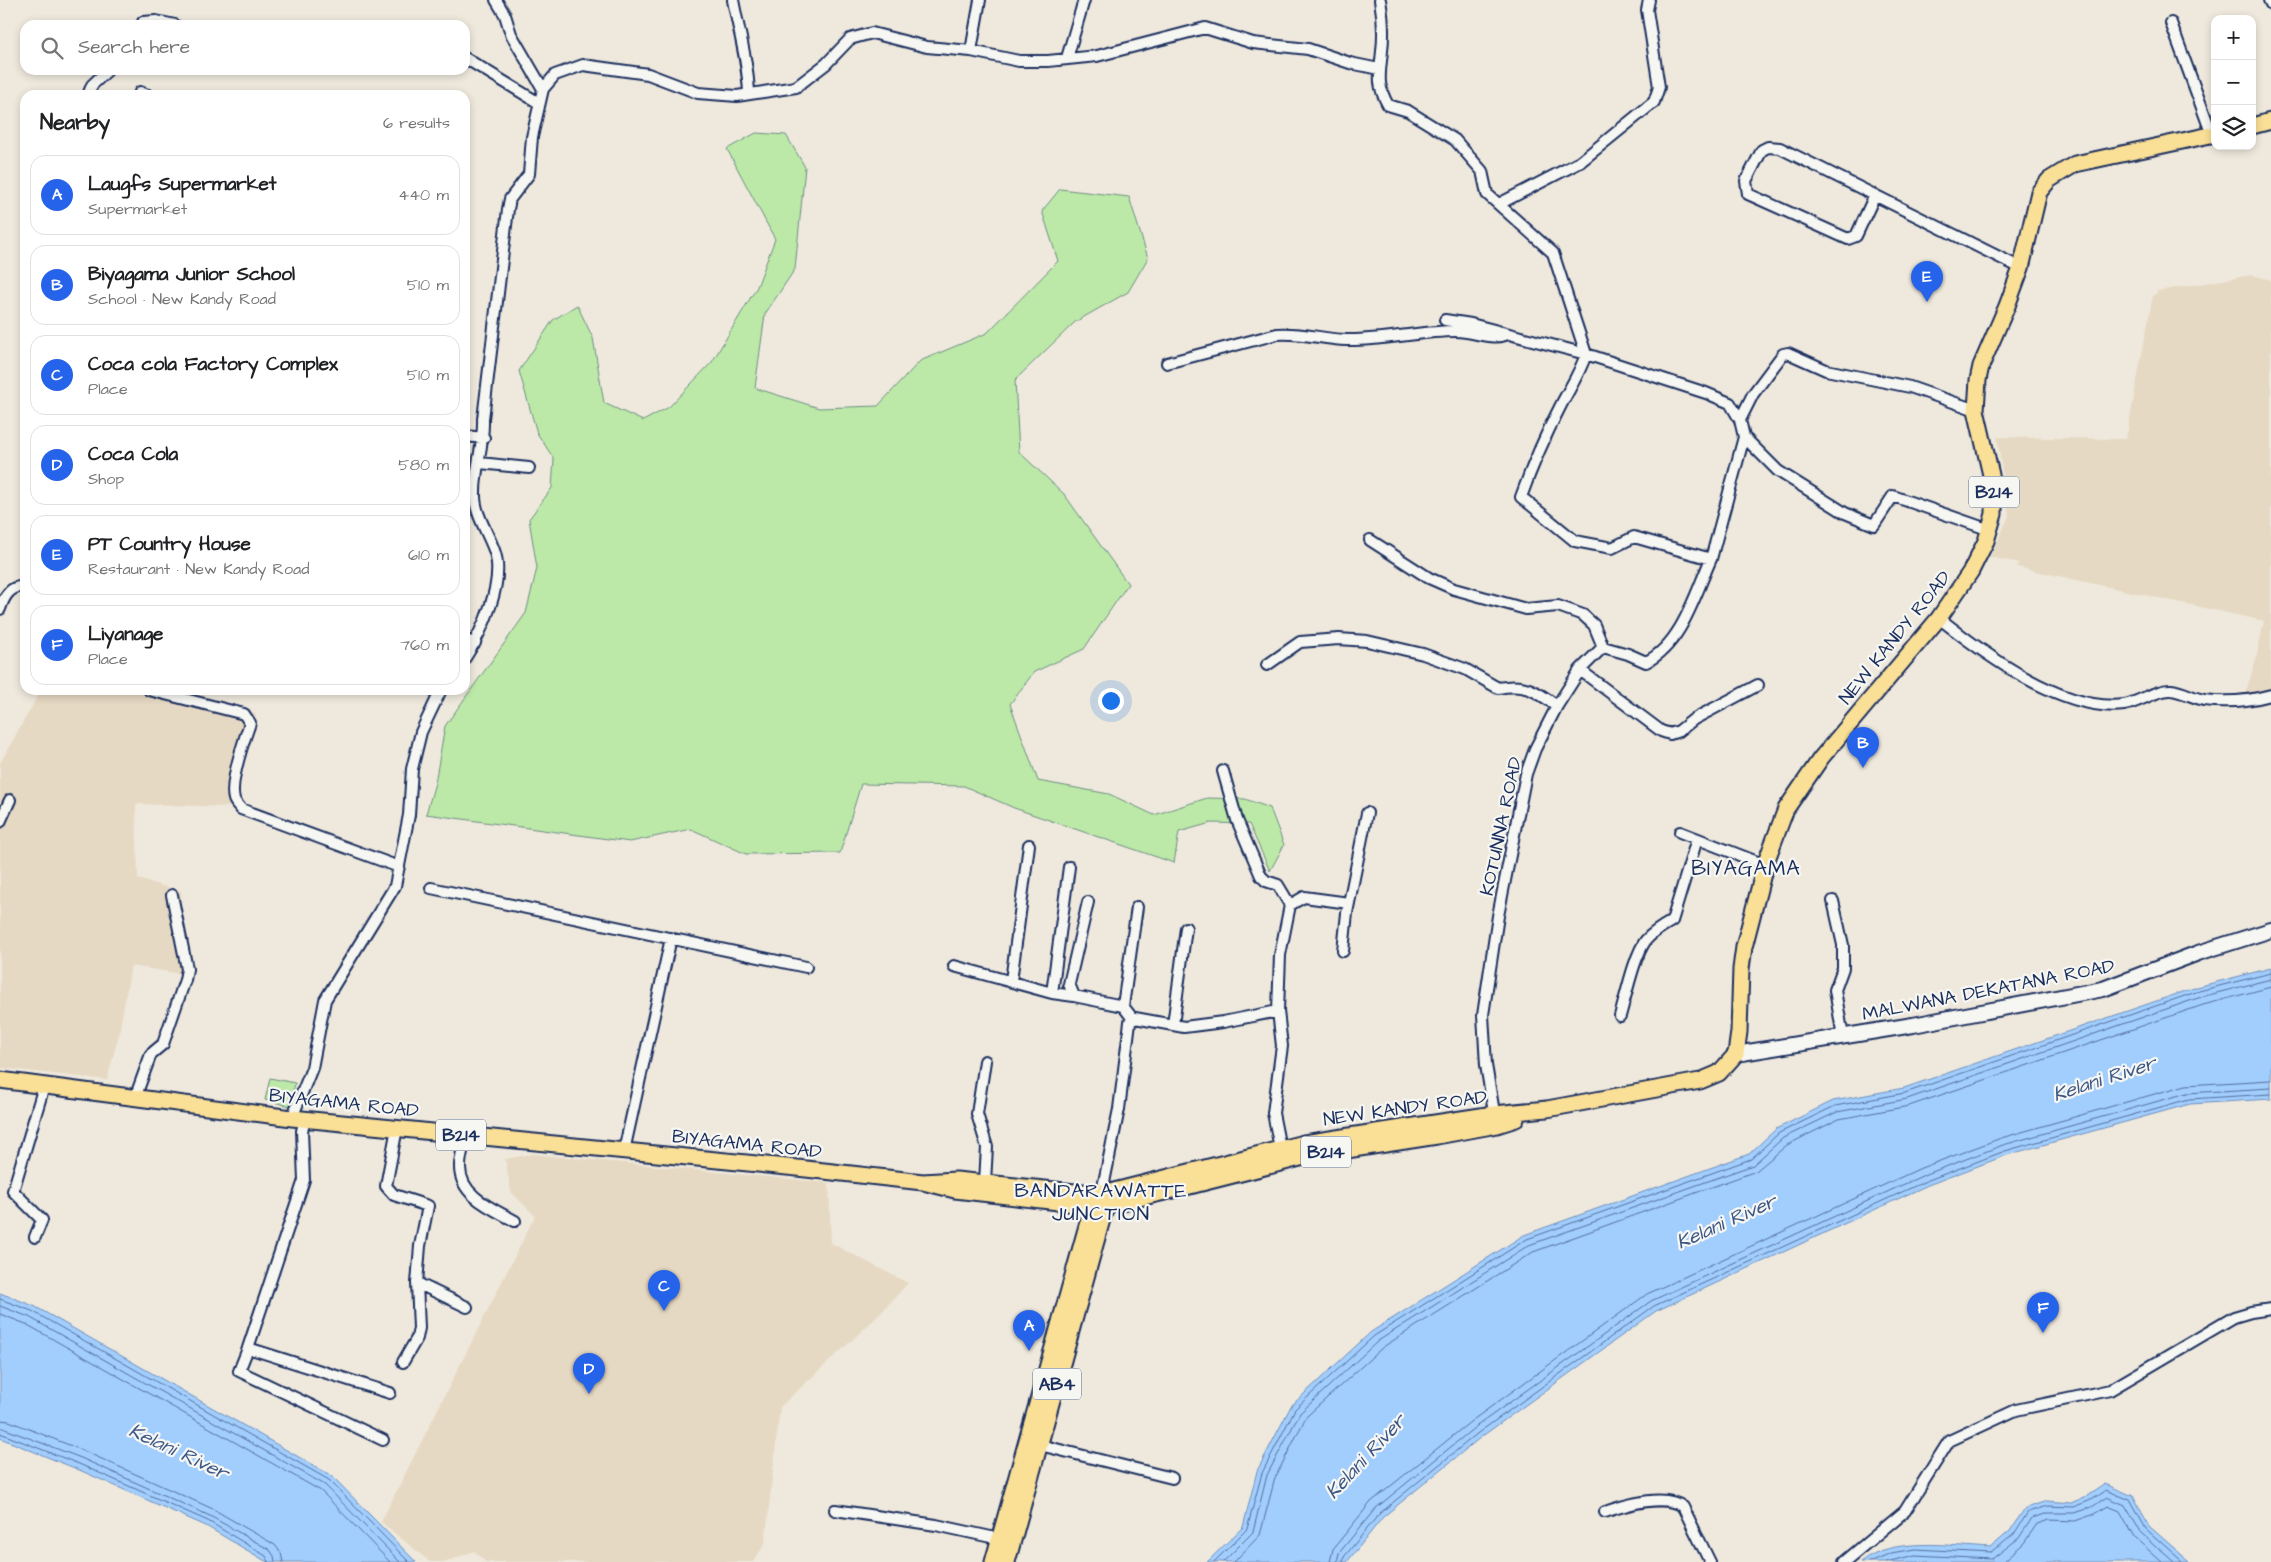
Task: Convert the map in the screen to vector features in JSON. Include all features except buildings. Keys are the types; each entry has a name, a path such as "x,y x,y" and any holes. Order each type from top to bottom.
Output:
{"main road":[{"path":"2256,125 2271,122"},
{"name":"NEW KANDY ROAD","path":"1101,1198 1282,1155 1337,1150 1436,1136 1496,1119 1700,1081 1719,1073 1736,1054 1740,1032 1741,970 1744,946 1765,865 1786,809 1821,758 1939,618 1971,571 1990,530 1994,514 1993,488 1976,410 1976,394 1981,366 2021,268 2039,192 2049,180 2075,164 2211,134"},
{"name":"MALWANA DEKATANA ROAD","path":"1736,1054 1843,1037 2104,988 2271,930"},
{"name":"BIYAGAMA ROAD","path":"0,1080 299,1119 923,1182 955,1190 1101,1198"},
{"name":"BIYAGAMA ROAD","path":"923,1182 956,1180 985,1182 1101,1198"},
{"name":"AB4","path":"1007,1562 1034,1444 1101,1198"},
{"name":"AB4","path":"993,1562 1034,1444"}],"street":[{"path":"496,0 505,15 511,34 543,89"},
{"path":"733,0 745,51 749,94"},
{"path":"971,51 980,0"},
{"path":"1067,58 1084,0"},
{"path":"1380,0 1383,16 1378,80 1381,93 1388,105 1408,111 1455,140 1482,171 1487,194 1553,253 1586,354 1583,365 1560,406 1531,467 1521,496 1575,541 1612,548 1634,537 1710,559"},
{"path":"1499,204 1580,162 1654,102 1659,87 1647,10 1649,0"},
{"path":"2269,0 2271,4"},
{"path":"2171,23 2211,129"},
{"path":"470,641 490,604 497,580 498,565 476,504 475,494 484,438 483,419 508,209 510,198 529,174 532,137 539,103 543,89 554,75 583,65 648,74 698,93 737,96 796,87 826,64 850,39 872,33 927,47 971,51 1019,61 1097,56 1205,28 1253,43 1308,49 1350,63 1380,69"},
{"path":"470,61 539,103"},
{"path":"90,90 92,85 103,75"},
{"path":"1875,195 1856,236 1848,239 1748,194 1746,182 1762,150 1768,147 1780,148 1875,195 2021,268"},
{"path":"1370,540 1429,578 1454,589 1526,609 1558,606 1583,615 1594,626 1603,647 1611,648 1646,662 1655,658 1672,638 1684,619 1710,559 1744,438 1740,420 1730,403 1586,354 1471,324 1445,320"},
{"path":"1167,363 1284,334 1347,340 1451,331 1470,331 1499,337 1509,334"},
{"path":"1740,420 1753,394 1782,354 1788,353 1826,370 1910,387 1976,410"},
{"path":"470,437 484,438"},
{"path":"1744,438 1778,471 1845,513 1874,525 1893,496 1990,530"},
{"path":"480,462 529,468"},
{"path":"0,609 3,600 12,589 20,586"},
{"path":"1939,618 2013,672 2069,697 2097,704 2124,705 2169,690 2216,701 2248,701 2271,696"},
{"path":"1267,665 1300,642 1339,639 1367,641 1423,654 1465,669 1498,688 1512,686 1527,687 1557,706"},
{"name":"KOTUNNA ROAD","path":"1496,1119 1483,1039 1483,1016 1488,973 1526,774 1535,749 1557,706 1580,670 1603,647"},
{"path":"1580,670 1661,731 1670,734 1679,731 1694,719 1758,685"},
{"path":"169,695 244,714 250,722 238,759 233,791 234,801 241,809 399,867"},
{"path":"383,1440 239,1371 304,1180 302,1131 299,1119 312,1068 325,1000 395,886 409,815 414,759 421,732 439,695"},
{"path":"1223,771 1240,828 1261,876 1266,881 1278,885 1290,905 1280,955 1278,1011 1282,1046 1273,1113 1282,1155"},
{"path":"0,822 10,800"},
{"path":"1343,951 1349,903 1367,813"},
{"path":"1680,832 1765,865"},
{"path":"1620,1016 1636,964 1646,941 1672,921 1697,839"},
{"path":"1011,981 1029,845"},
{"path":"1052,992 1069,867"},
{"path":"431,888 806,966"},
{"path":"135,1098 151,1054 163,1044 186,980 187,969 172,895"},
{"path":"1290,905 1304,897 1349,903"},
{"path":"1833,900 1843,945 1843,968 1835,990 1843,1037"},
{"path":"1074,996 1069,984 1088,902"},
{"path":"1123,1006 1137,907"},
{"path":"1173,1025 1186,928"},
{"path":"624,1151 671,938"},
{"path":"954,966 1052,992 1123,1006 1133,1019"},
{"path":"1133,1019 1184,1027 1223,1022 1278,1011"},
{"path":"1101,1198 1119,1109 1128,1027 1133,1019"},
{"path":"985,1061 977,1114 988,1147 985,1182"},
{"path":"35,1237 42,1220 13,1191 44,1086"},
{"path":"397,1128 386,1186 394,1195 428,1206 420,1246 417,1283 419,1328 417,1338 403,1362"},
{"path":"466,1135 460,1167 464,1184 477,1201 515,1221"},
{"path":"417,1283 467,1307"},
{"path":"1844,1562 1905,1511 1948,1441 2016,1410 2110,1390 2234,1317 2271,1309"},
{"path":"249,1346 248,1348 390,1393"},
{"path":"1034,1444 1172,1478"},
{"path":"1605,1512 1625,1506 1664,1500 1676,1502 1683,1507 1710,1562"},
{"path":"834,1510 936,1525 1000,1539"}],"shaded area":[{"path":"2252,275 2271,280 2271,696 2244,697 2256,659 2264,621 2017,567 2018,563 1990,557 2009,516 1997,437 2126,439 2153,295 2157,291"},
{"path":"38,695 175,695 256,714 236,756 229,807 136,804 138,879 181,891 184,961 182,974 131,966 119,1034 107,1080 0,1068 0,763"},
{"path":"532,1154 829,1183 831,1243 908,1283 879,1315 780,1407 765,1544 753,1562 486,1562 474,1551 446,1562 430,1562 381,1522 535,1216 511,1192 505,1159"}],"green space":[{"path":"756,133 786,135 805,167 795,269 765,314 755,388 819,408 878,406 920,361 987,333 1058,261 1042,211 1060,189 1129,197 1148,258 1128,292 1075,322 1015,380 1019,452 1064,494 1128,584 1084,649 1034,672 1010,704 1038,781 1109,794 1154,815 1207,798 1245,799 1270,808 1284,845 1270,871 1249,824 1211,823 1179,832 1174,863 1014,808 964,786 861,784 840,853 746,854 691,829 630,842 426,814 435,783 445,726 467,695 470,695 470,691 526,613 537,568 529,519 552,488 554,459 537,433 519,371 553,320 577,305 593,338 604,403 643,421 669,407 712,362 757,287 775,239 727,149"},
{"path":"270,1078 295,1083 290,1106 265,1100"}],"water":[{"name":"Kelani River","path":"2271,968 2271,1099 2190,1104 2007,1155 1928,1185 1656,1311 1481,1437 1383,1517 1347,1562 1207,1562 1243,1527 1257,1471 1291,1406 1371,1332 1524,1235 1749,1154 1776,1129 1833,1101 1904,1088 2197,987"},
{"name":"Kelani River","path":"0,1293 34,1306 332,1476 416,1562 267,1562 206,1526 77,1469 0,1438"},
{"path":"2105,1484 2133,1496 2149,1526 2190,1562 1860,1562 1873,1554 1888,1549 1922,1544 1990,1548 2010,1531 2025,1508 2047,1501 2071,1503 2087,1496"}],"place":[{"name":"PT Country House","path":"1927,302"},
{"name":"Biyagama Junior School","path":"1863,768"},
{"name":"Coca cola Factory Complex","path":"664,1311"},
{"name":"Liyanage","path":"2043,1333"},
{"name":"Laugfs Supermarket","path":"1029,1351"},
{"name":"Coca Cola","path":"589,1394"}],"district":[{"name":"BIYAGAMA","path":"1746,868"},
{"name":"BANDARAWATTE JUNCTION","path":"1101,1202"}]}
